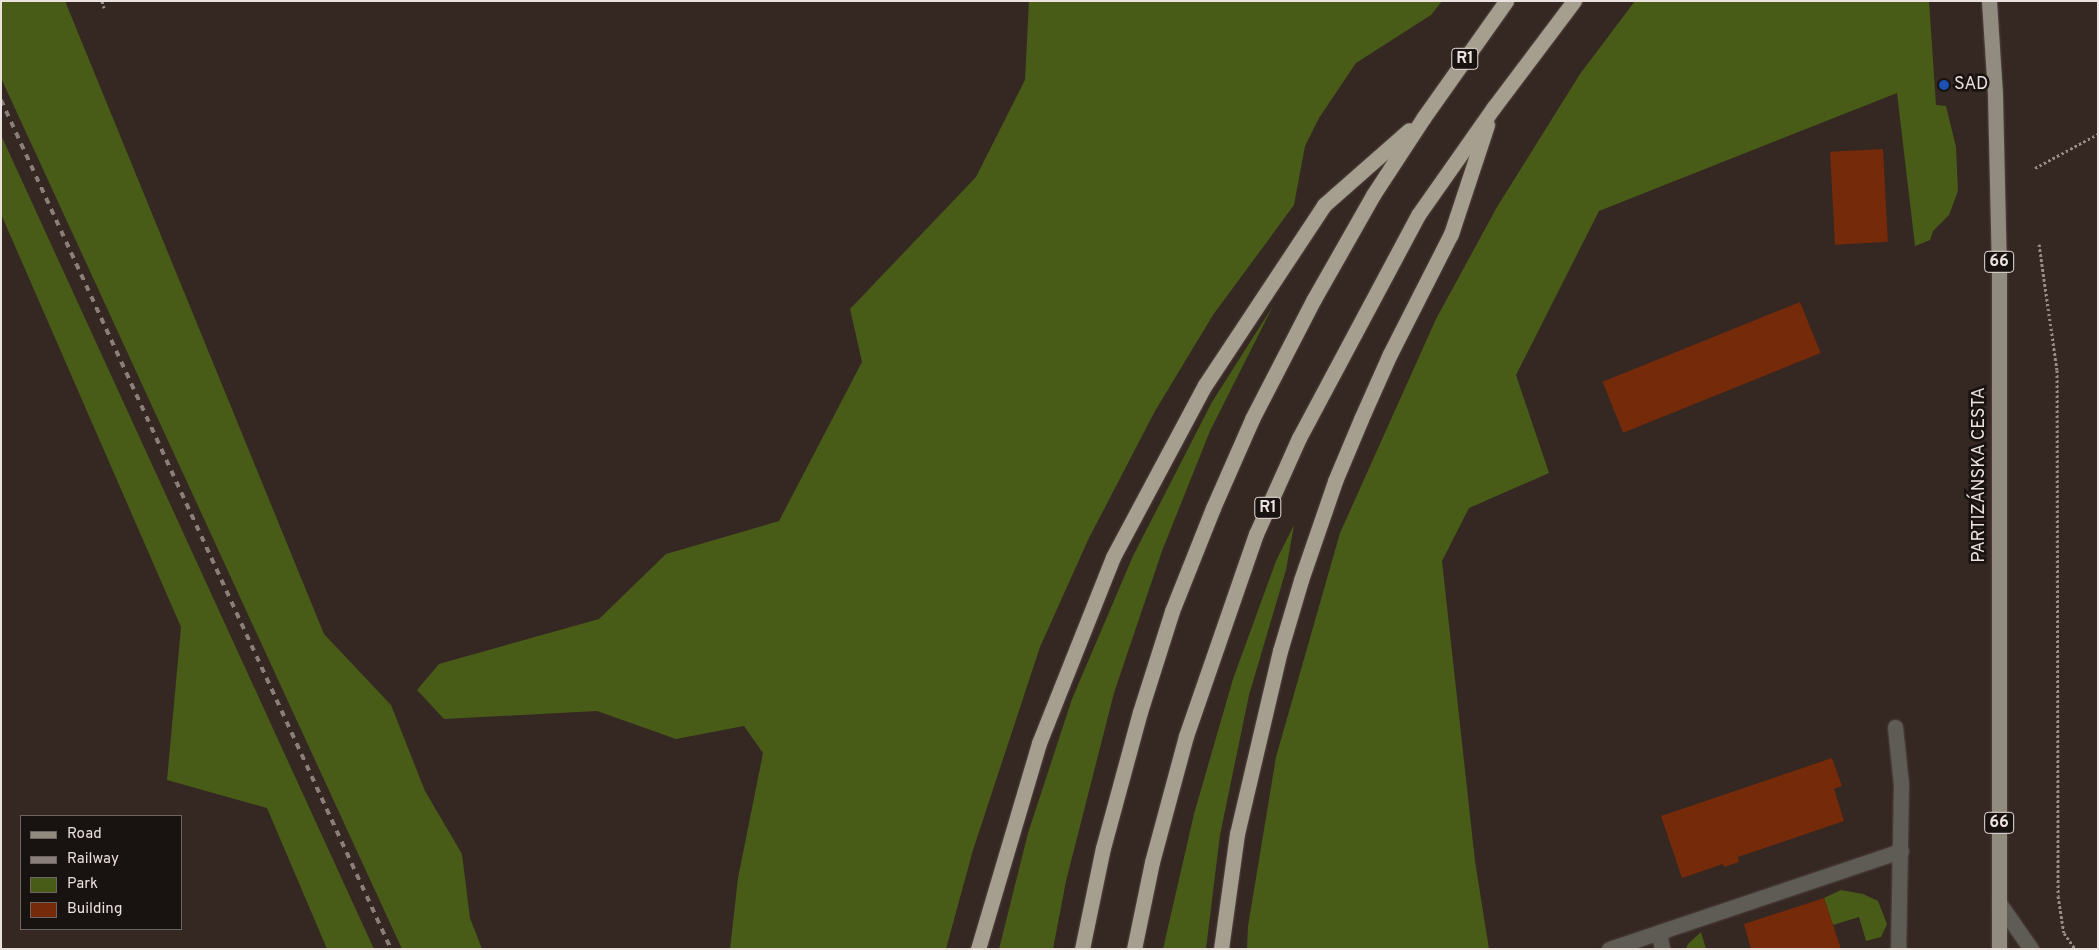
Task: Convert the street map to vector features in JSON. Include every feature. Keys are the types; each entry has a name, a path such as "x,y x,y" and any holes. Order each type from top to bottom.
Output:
{"highway":[{"name":"R1","path":"1082,949 1103,848 1140,712 1172,612 1213,508 1252,420 1314,300 1373,195 1424,117 1506,1"},
{"name":"R1","path":"1134,949 1152,862 1186,736 1256,534 1300,438 1418,215 1494,107 1574,1"},
{"path":"1221,949 1237,834 1280,651 1301,580 1335,481 1361,419 1390,354 1451,234 1494,107"},
{"path":"978,949 1038,743 1113,557 1200,394 1324,205 1424,117"}],"main road":[{"name":"PARTIZÁNSKA CESTA","path":"1989,1 1995,95 1999,269 1999,949"}],"street":[{"path":"1895,727 1901,784 1898,949"},
{"path":"1609,949 1901,851"},
{"path":"1999,903 2031,949"},
{"path":"1659,933 1662,949"}],"path":[{"path":"102,1 104,8"},
{"path":"2035,168 2098,134"},
{"path":"2039,244 2057,370 2058,896 2064,933 2075,949"}],"green space":[{"path":"1,1 65,1 324,634 391,705 425,791 462,854 470,918 482,949 402,949 1,78"},
{"path":"1029,1 1442,1 1431,15 1356,63 1319,118 1305,146 1294,205 1213,315 1155,411 1088,540 1040,647 973,850 946,949 730,949 738,878 763,753 744,726 676,739 597,711 444,719 417,690 439,664 599,619 666,554 779,521 862,362 850,309 976,177 1025,80"},
{"path":"1635,1 1929,1 1936,105 1946,106 1956,147 1958,191 1949,215 1933,231 1930,240 1915,246 1897,93 1599,211 1516,375 1549,473 1469,508 1442,561 1475,861 1489,949 1247,949 1248,926 1276,757 1340,533 1436,319 1497,207 1580,74"},
{"path":"1,135 374,949 327,949 267,808 167,780 181,627 1,214"},
{"path":"1273,306 1210,431 1162,551 1114,693 1066,881 1053,949 999,949 1028,833 1072,699 1133,556 1212,402"},
{"path":"1294,525 1286,570 1249,695 1220,835 1206,949 1163,949 1194,814 1233,679 1276,561"},
{"path":"1841,890 1863,894 1878,901 1887,924 1881,937 1866,941 1859,917 1833,925 1824,898"},
{"path":"1701,932 1706,949 1686,949 1688,944"}],"building":[{"path":"1883,149 1888,242 1835,245 1830,152"},
{"path":"1800,302 1821,353 1623,433 1603,382"},
{"path":"1832,758 1842,786 1834,789 1844,821 1738,857 1739,862 1724,867 1723,864 1682,878 1661,816"},
{"path":"1824,898 1841,949 1751,949 1744,924"}],"railway":[{"path":"1,100 391,949"}],"place":[{"name":"SAD","path":"1944,85"}]}
